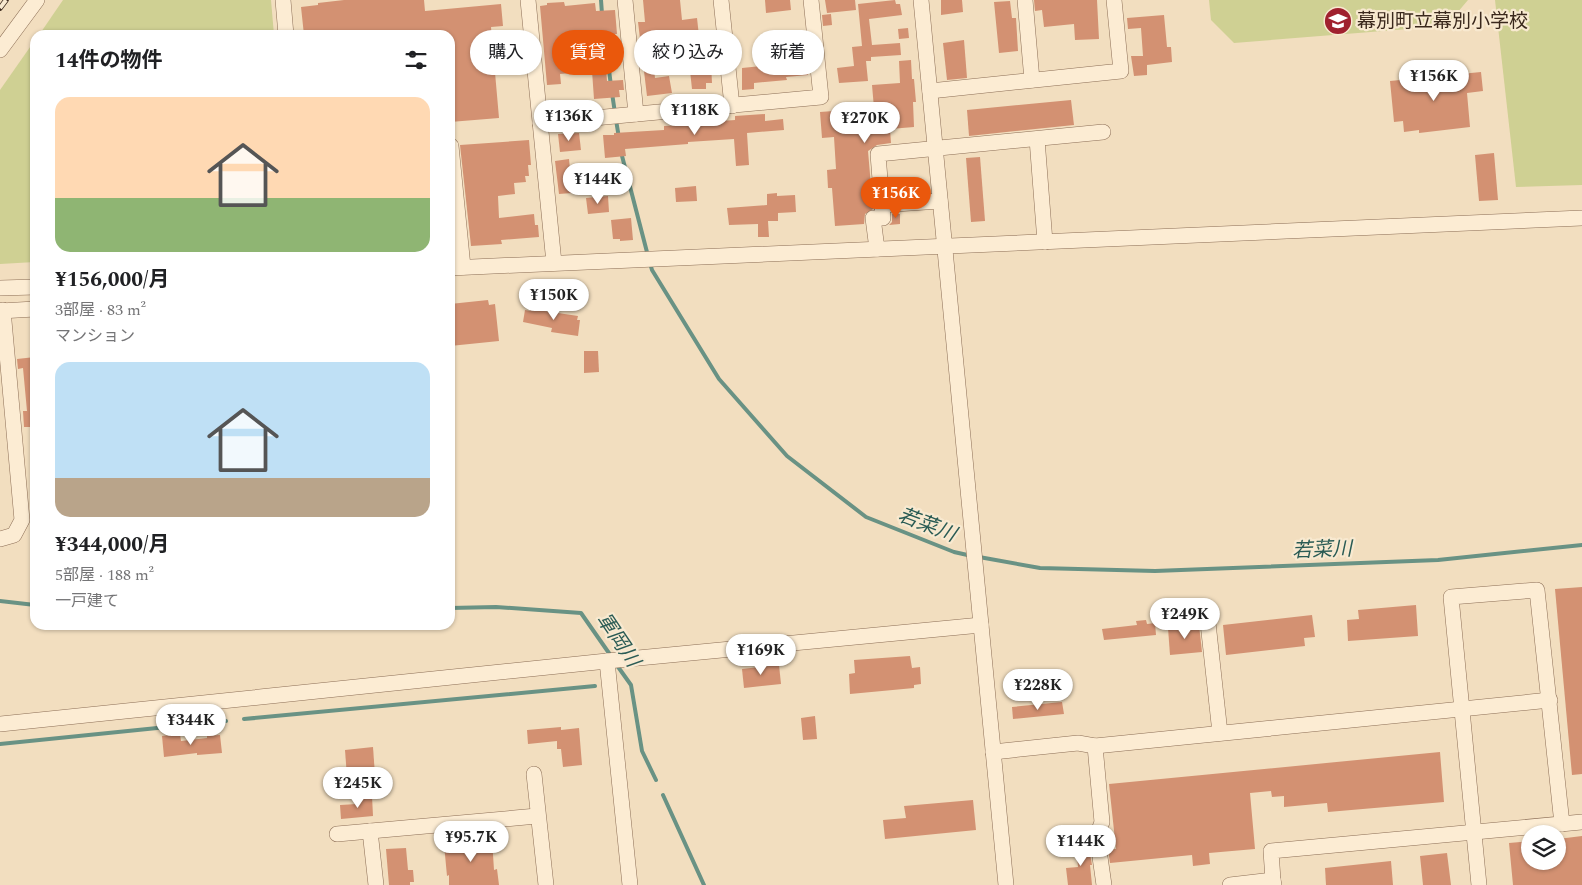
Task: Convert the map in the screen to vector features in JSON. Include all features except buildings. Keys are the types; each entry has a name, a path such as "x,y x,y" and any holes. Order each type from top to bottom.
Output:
{"street":[{"path":"0,50 37,0"},
{"path":"283,0 286,30"},
{"path":"528,0 554,263"},
{"path":"625,0 636,114"},
{"path":"721,0 732,106"},
{"path":"540,123 822,97 811,0"},
{"path":"921,0 1006,885"},
{"path":"1024,0 1032,80"},
{"path":"930,91 1121,71 1114,0"},
{"path":"877,250 873,218 883,218 878,154 1103,132"},
{"path":"1037,139 1046,242"},
{"path":"882,205 940,201"},
{"path":"455,244 456,268 1582,218"},
{"path":"0,288 30,287"},
{"path":"0,539 14,535 19,529 22,520 1,310 30,309"},
{"path":"1479,885 1451,597 1537,590 1562,824"},
{"path":"1208,624 1220,733"},
{"path":"0,724 607,661 981,625"},
{"path":"607,661 630,885"},
{"path":"993,752 1078,743 1095,746 1550,700"},
{"path":"1095,746 1102,822 1097,836 1104,885"},
{"path":"534,774 537,816 546,885"},
{"path":"337,834 537,816"},
{"path":"1230,885 1274,883 1271,851 1582,822"},
{"path":"370,831 376,885"}],"green space":[{"path":"63,0 271,0 274,30 42,30"},
{"path":"1209,0 1468,0 1446,26 1234,43 1211,20"},
{"path":"1495,0 1582,0 1582,185 1516,187"},
{"path":"30,47 30,262 0,264 0,90"}],"waterway":[{"name":"若菜川","path":"601,0 602,14"},
{"name":"若菜川","path":"610,75 611,86"},
{"name":"若菜川","path":"612,93 615,113"},
{"name":"若菜川","path":"616,120 619,138"},
{"name":"若菜川","path":"621,152 648,256"},
{"name":"若菜川","path":"650,263 652,270 719,379 787,456 866,517 954,552 972,556"},
{"name":"若菜川","path":"979,557 1040,568 1155,571 1438,560 1582,545"},
{"name":"軍岡川","path":"0,601 30,604"},
{"name":"軍岡川","path":"455,608 496,607 581,613 611,656"},
{"name":"軍岡川","path":"616,664 631,685 642,751 656,780"},
{"path":"244,719 595,686"},
{"path":"0,744 226,721"},
{"name":"軍岡川","path":"663,795 704,885"}],"railway":[{"path":"0,8 6,0"}],"place":[{"name":"幕別町立幕別小学校","path":"1338,21"}]}
